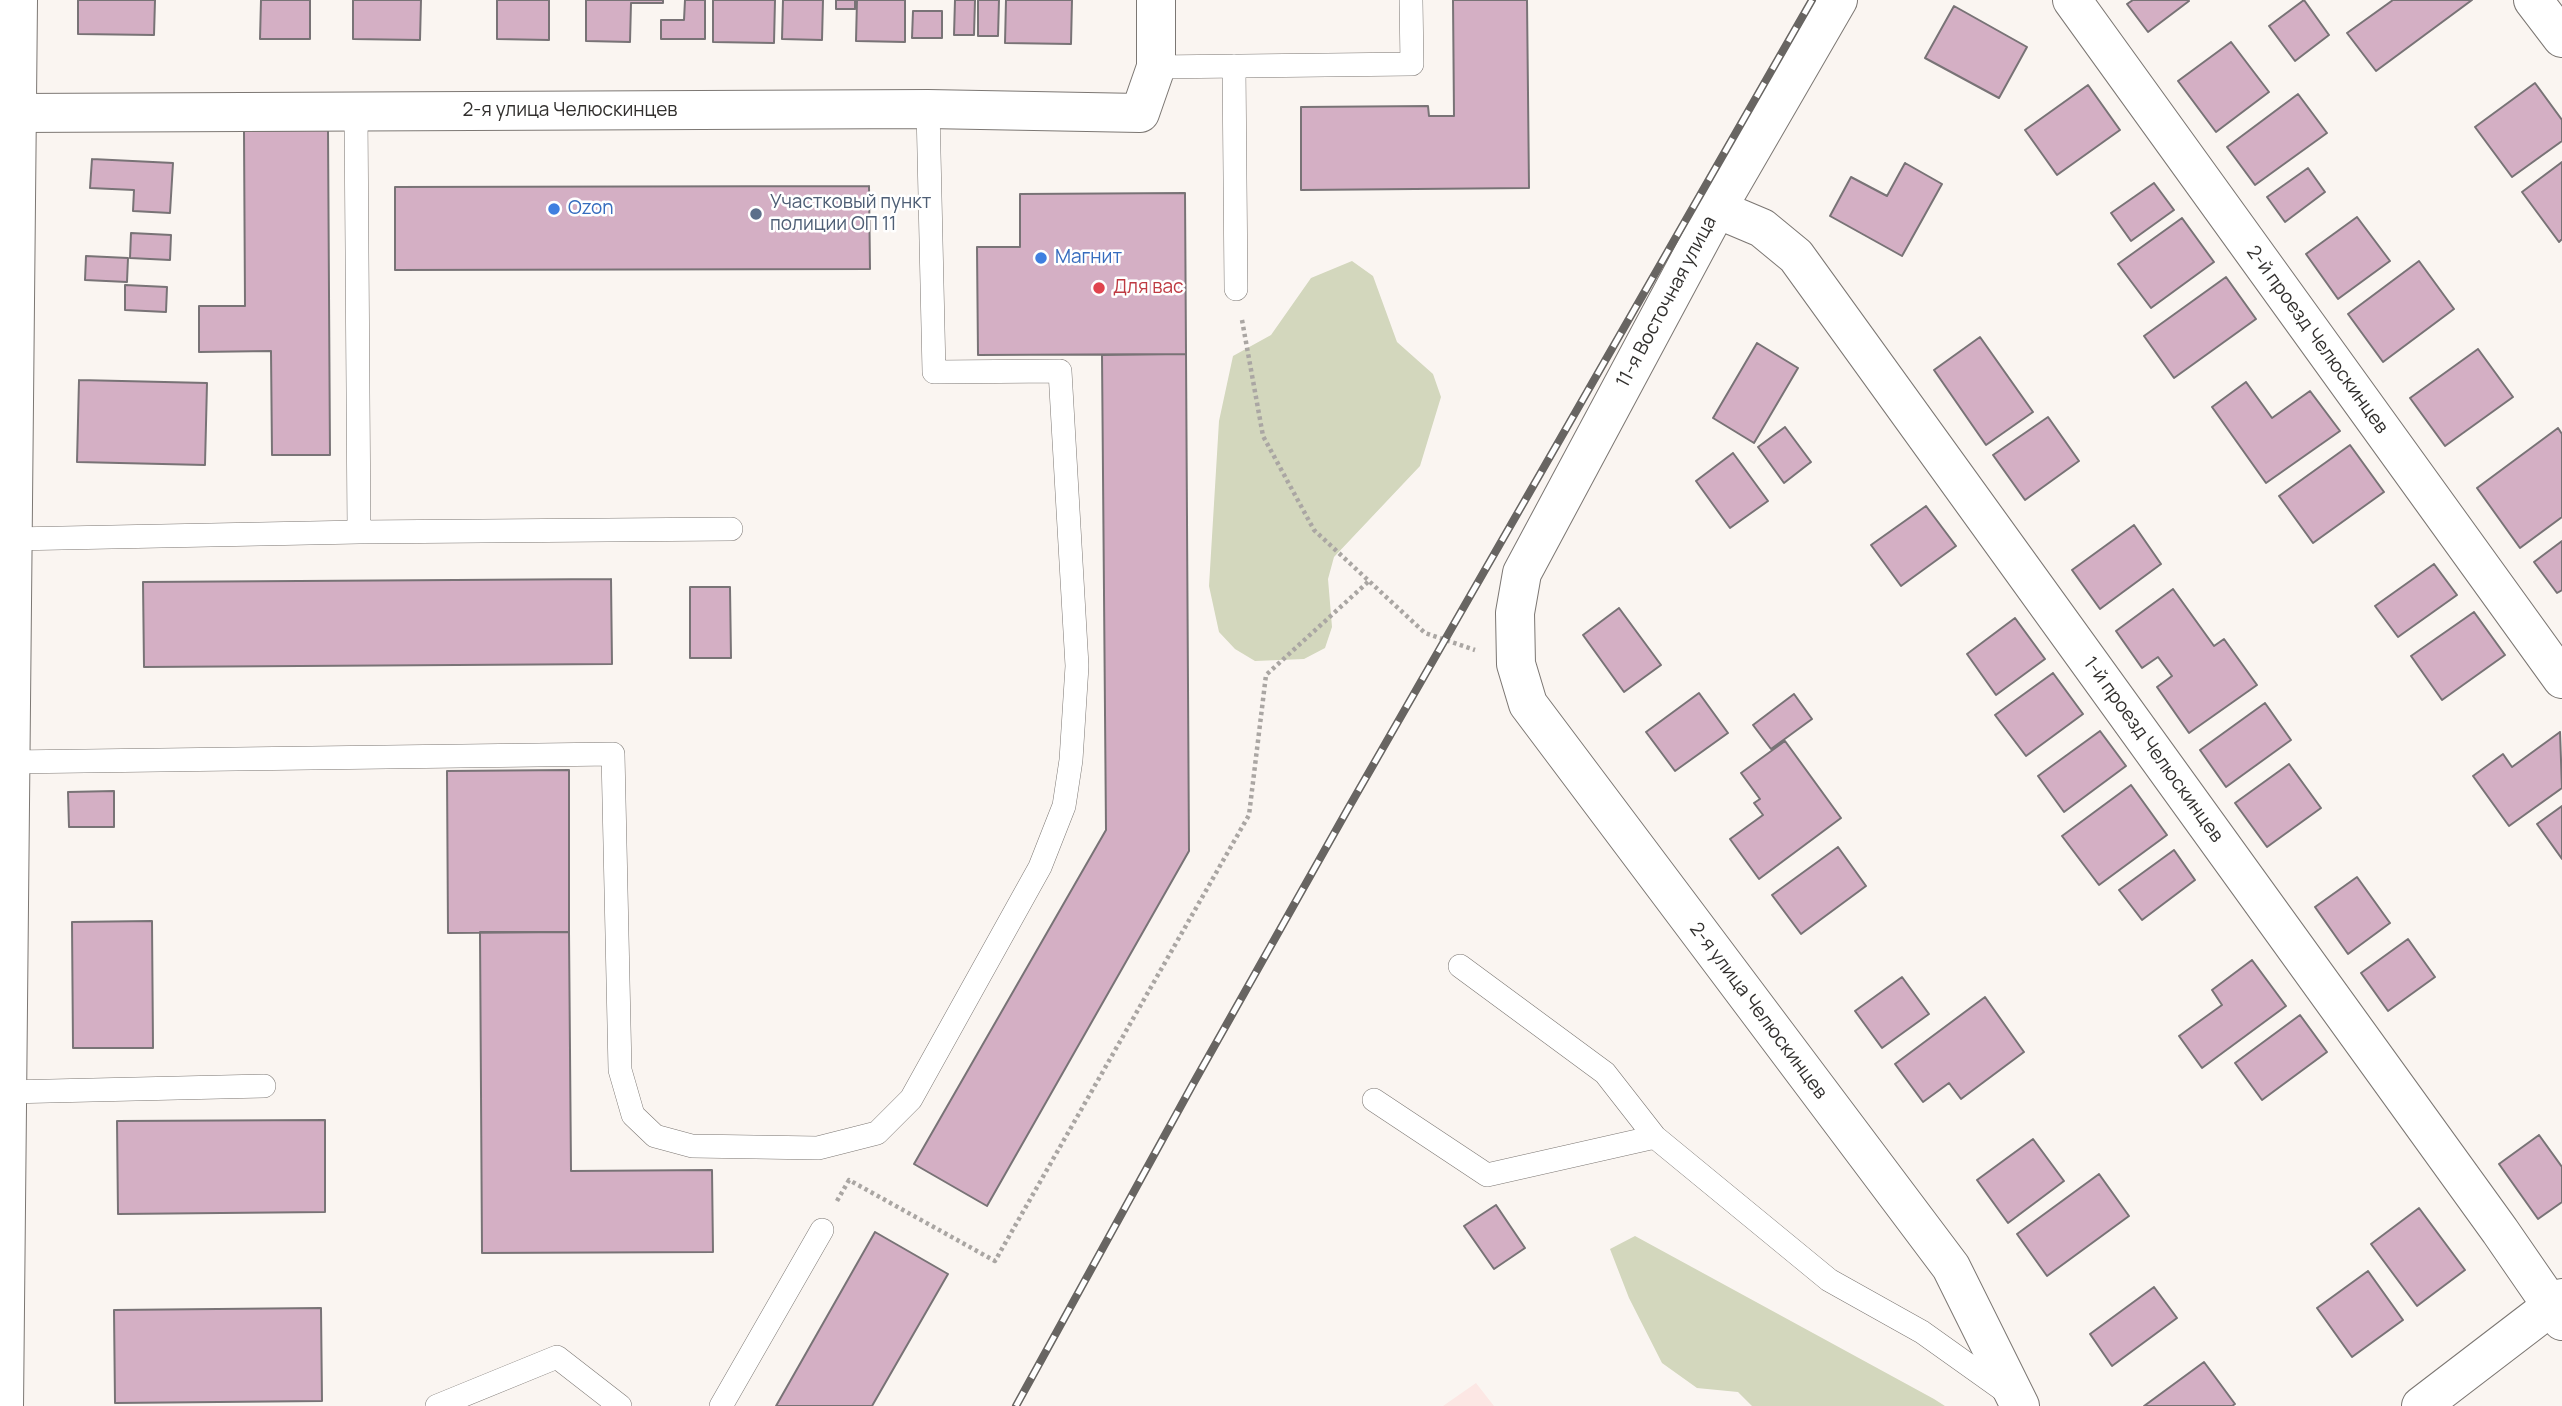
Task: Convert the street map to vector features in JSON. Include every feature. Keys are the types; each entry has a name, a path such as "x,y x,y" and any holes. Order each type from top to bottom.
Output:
{"street":[{"path":"4,1406 10,762 8,113 18,0"},
{"path":"1156,0 1156,66"},
{"name":"11-я Восточная улица","path":"1515,613 1522,573 1717,209 1838,0"},
{"name":"2-й проезд Челюскинцев","path":"2072,0 2562,679"},
{"path":"2533,0 2562,38"},
{"name":"2-я улица Челюскинцев","path":"8,113 928,109 1140,113 1156,66"},
{"name":"1-й проезд Челюскинцев","path":"1717,209 1762,228 1796,256 2558,1308"},
{"name":"2-я улица Челюскинцев","path":"1515,613 1516,664 1528,704 1951,1267 2017,1402"},
{"path":"2421,1406 2558,1308"}],"lane":[{"path":"1156,66 1412,64 1411,0"},
{"path":"1234,66 1236,289"},
{"path":"10,762 613,754 620,1070 633,1115 655,1136 692,1146 818,1148 877,1133 911,1099 1040,867 1064,806 1071,760 1077,666 1060,371 934,372 928,109"},
{"path":"356,112 359,532"},
{"path":"8,518 359,532 731,529"},
{"path":"1460,966 1605,1073 1655,1138 1829,1280 1922,1332 2017,1402"},
{"path":"7,1092 264,1086"},
{"path":"1374,1100 1487,1175 1655,1138"},
{"path":"721,1406 821,1230"},
{"path":"437,1406 558,1357 620,1406"}],"path":[{"path":"1236,289 1263,436 1314,530 1425,633 1516,664"},
{"path":"821,1230 849,1180 995,1261 1013,1235 1249,815 1266,675 1370,581"}],"shaded area":[{"path":"1476,1383 1494,1406 1443,1406"}],"green space":[{"path":"1352,261 1373,276 1397,342 1433,374 1441,397 1420,466 1334,557 1328,579 1332,627 1325,648 1304,659 1255,661 1235,649 1219,632 1209,586 1219,421 1233,356 1271,335 1311,278"},
{"path":"1635,1236 1945,1406 1752,1406 1738,1392 1697,1388 1662,1363 1629,1298 1610,1249"}],"building":[{"path":"78,0 155,0 154,35 78,34"},
{"path":"261,0 310,0 310,39 260,39"},
{"path":"353,0 421,0 420,40 353,39"},
{"path":"497,0 549,0 549,40 497,39"},
{"path":"586,0 663,0 663,3 631,3 630,42 586,41"},
{"path":"685,0 705,0 705,39 661,39 661,20 684,20"},
{"path":"713,0 775,0 774,43 713,42"},
{"path":"783,0 823,0 822,40 782,39"},
{"path":"836,0 855,0 855,9 836,9"},
{"path":"857,0 905,0 905,42 856,41"},
{"path":"955,0 975,0 974,35 954,35"},
{"path":"978,0 999,0 998,36 978,36"},
{"path":"1006,0 1072,0 1071,44 1005,43"},
{"path":"1453,0 1527,0 1529,188 1301,190 1301,107 1428,106 1429,116 1454,116"},
{"path":"2133,0 2189,1 2148,32 2127,4"},
{"path":"2304,0 2329,35 2295,61 2269,26"},
{"path":"2393,0 2472,0 2376,71 2347,33"},
{"path":"1954,6 2027,47 1999,98 1925,58"},
{"path":"913,11 942,11 942,38 912,38"},
{"path":"2231,42 2269,92 2216,132 2178,81"},
{"path":"2535,83 2562,120 2562,141 2512,177 2475,127"},
{"path":"2088,85 2120,130 2057,175 2025,130"},
{"path":"2298,94 2327,133 2255,185 2227,147"},
{"path":"328,130 330,455 272,455 271,351 199,352 199,306 245,306 244,131"},
{"path":"92,159 173,163 170,213 133,211 134,190 90,188"},
{"path":"2562,162 2562,239 2559,242 2522,192"},
{"path":"1905,163 1942,184 1902,256 1830,216 1851,177 1887,196"},
{"path":"2308,168 2325,192 2285,222 2267,197"},
{"path":"2154,183 2174,210 2131,241 2111,213"},
{"path":"869,186 870,269 395,270 395,187"},
{"path":"1185,193 1186,354 978,355 977,247 1020,247 1020,194"},
{"path":"2357,217 2390,261 2338,299 2306,254"},
{"path":"2182,218 2214,262 2151,308 2118,264"},
{"path":"131,233 171,235 170,260 130,258"},
{"path":"86,256 128,258 127,282 85,280"},
{"path":"2419,261 2454,309 2383,362 2348,314"},
{"path":"2226,277 2256,319 2174,378 2144,336"},
{"path":"125,285 167,287 166,312 125,310"},
{"path":"1980,337 2033,412 1986,445 1934,370"},
{"path":"1757,343 1798,368 1754,443 1713,418"},
{"path":"2478,349 2513,397 2445,446 2410,398"},
{"path":"1186,354 1189,851 987,1206 914,1164 1106,830 1102,355"},
{"path":"79,380 207,383 205,465 77,462"},
{"path":"2246,382 2272,418 2310,391 2340,431 2266,483 2212,407"},
{"path":"2048,417 2079,461 2025,500 1993,455"},
{"path":"1785,427 1811,462 1784,483 1758,447"},
{"path":"2558,428 2562,434 2562,517 2520,548 2477,488"},
{"path":"2350,445 2384,492 2313,543 2279,496"},
{"path":"1733,453 1768,501 1730,528 1696,481"},
{"path":"1926,506 1956,546 1901,586 1871,545"},
{"path":"2134,525 2161,564 2100,609 2072,570"},
{"path":"2562,541 2562,590 2557,593 2534,562"},
{"path":"2434,564 2457,595 2398,637 2375,606"},
{"path":"611,579 612,664 144,667 143,582"},
{"path":"690,587 730,587 731,658 690,658"},
{"path":"2173,589 2214,646 2224,639 2257,685 2189,733 2157,687 2172,676 2158,657 2142,668 2116,631"},
{"path":"1619,608 1661,665 1624,692 1583,635"},
{"path":"2474,612 2505,655 2442,700 2411,656"},
{"path":"2015,618 2045,659 1996,695 1967,654"},
{"path":"2053,673 2083,714 2026,756 1995,715"},
{"path":"1699,693 1728,733 1675,771 1646,732"},
{"path":"1794,694 1812,719 1771,749 1753,725"},
{"path":"2265,703 2291,740 2226,787 2200,750"},
{"path":"2100,731 2126,766 2064,812 2038,776"},
{"path":"2560,732 2562,788 2509,826 2473,776 2503,754 2512,767"},
{"path":"1785,741 1841,818 1759,879 1730,839 1763,815 1754,803 1760,799 1741,773"},
{"path":"2289,764 2321,808 2267,847 2235,803"},
{"path":"569,770 569,932 448,933 447,771"},
{"path":"2131,785 2167,835 2099,885 2062,836"},
{"path":"114,791 114,827 69,827 68,792"},
{"path":"2562,806 2562,859 2537,824"},
{"path":"1838,847 1866,886 1801,934 1772,895"},
{"path":"2174,850 2195,880 2142,920 2119,890"},
{"path":"2357,877 2390,923 2348,954 2315,907"},
{"path":"152,921 153,1048 73,1048 72,922"},
{"path":"480,932 569,932 571,1171 712,1170 713,1252 482,1253"},
{"path":"2408,939 2435,977 2388,1011 2361,973"},
{"path":"2252,960 2286,1006 2202,1068 2179,1036 2222,1005 2212,990"},
{"path":"1902,977 1929,1014 1882,1048 1855,1011"},
{"path":"1985,997 2024,1052 1961,1099 1949,1083 1923,1102 1895,1064"},
{"path":"2300,1015 2327,1052 2262,1100 2235,1063"},
{"path":"325,1120 325,1212 118,1214 117,1121"},
{"path":"2539,1135 2562,1167 2562,1202 2538,1219 2499,1164"},
{"path":"2033,1139 2064,1181 2008,1223 1977,1180"},
{"path":"2099,1174 2129,1216 2047,1276 2017,1234"},
{"path":"1496,1205 1525,1248 1494,1269 1464,1226"},
{"path":"2419,1208 2465,1270 2417,1306 2371,1244"},
{"path":"875,1232 948,1274 872,1406 776,1406"},
{"path":"2368,1271 2403,1320 2352,1357 2317,1308"},
{"path":"2154,1287 2177,1318 2112,1366 2090,1334"},
{"path":"321,1308 322,1401 115,1403 114,1310"},
{"path":"2204,1362 2235,1404 2144,1406"}],"railway":[{"path":"1016,1406 1349,807 1812,0"}],"place":[{"name":"Ozon","path":"554,209"},
{"name":"Участковый пункт полиции ОП 11","path":"756,214"},
{"name":"Магнит","path":"1041,258"},
{"name":"Для вас","path":"1099,288"}]}
